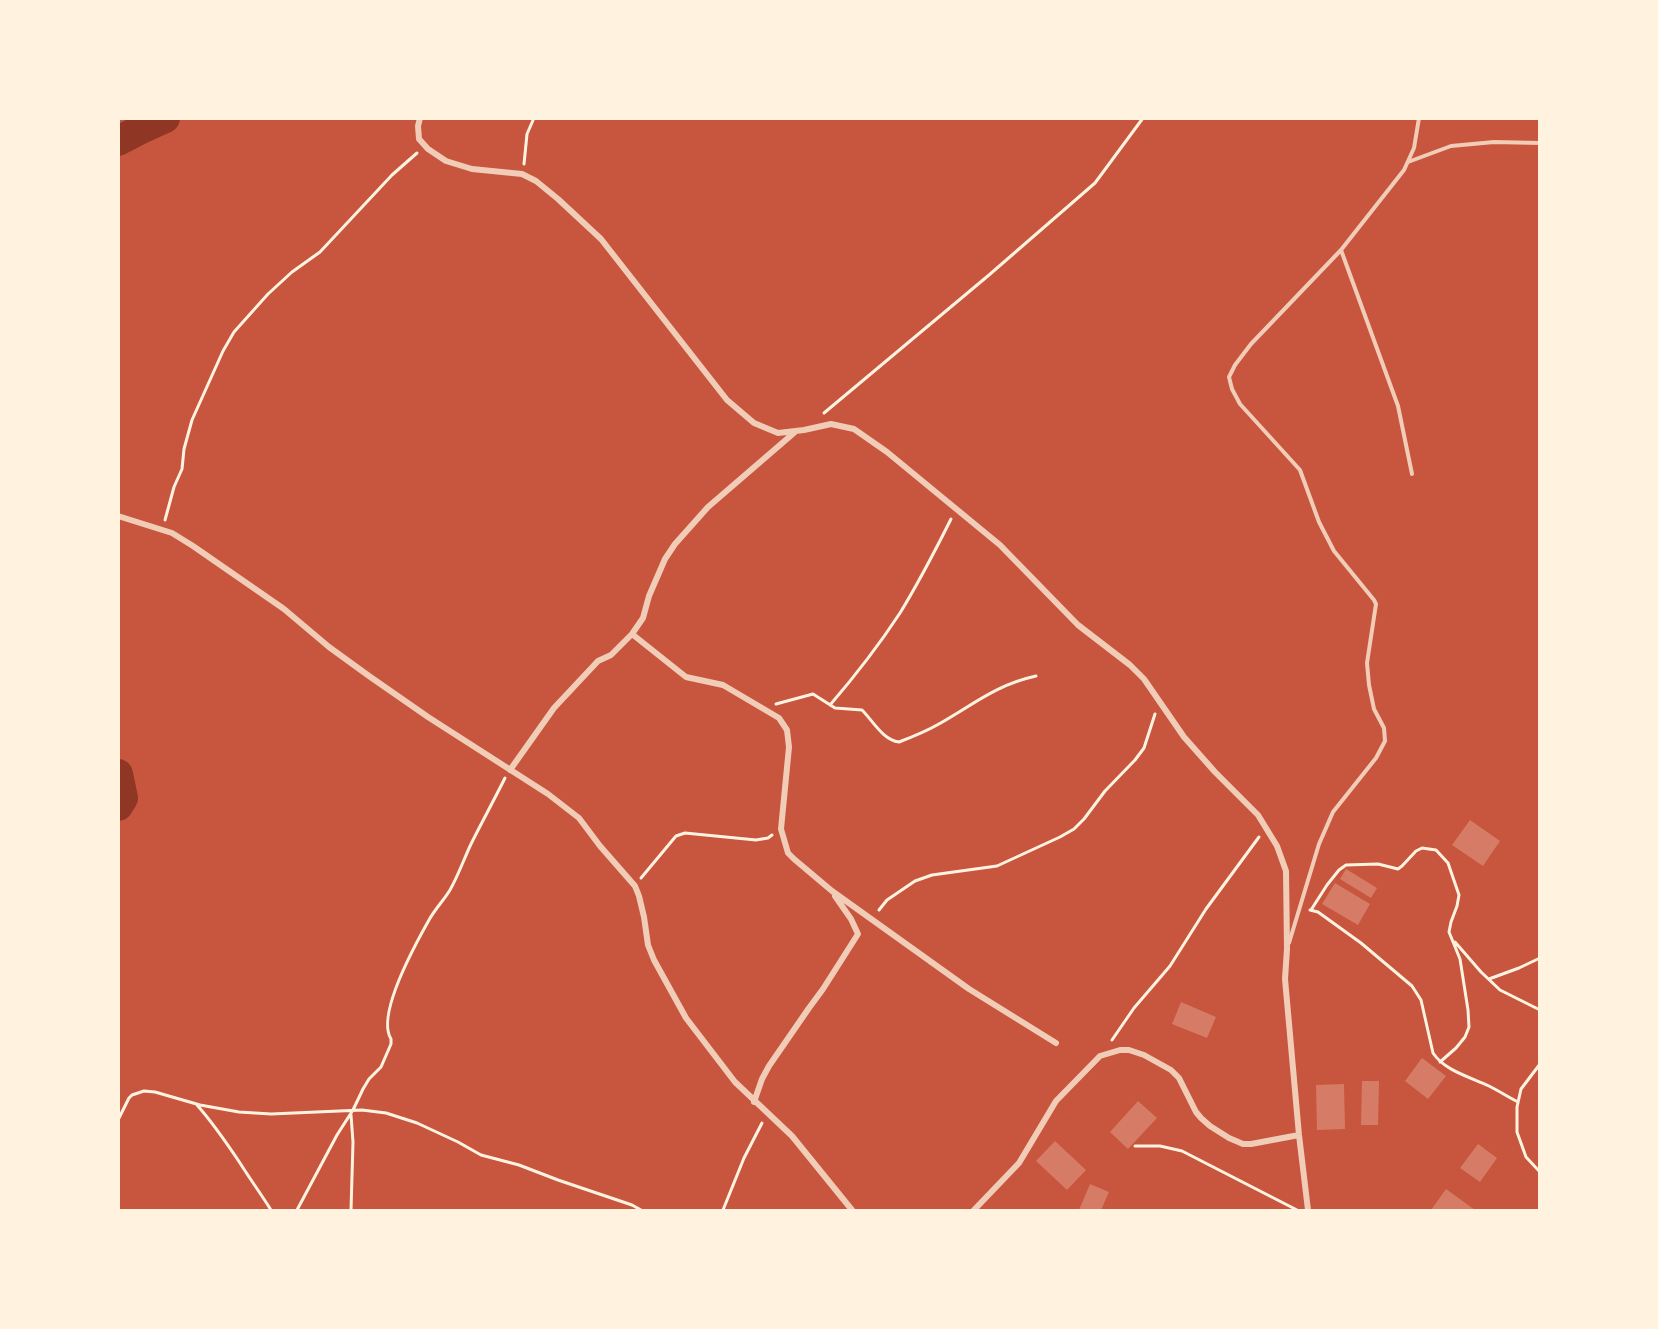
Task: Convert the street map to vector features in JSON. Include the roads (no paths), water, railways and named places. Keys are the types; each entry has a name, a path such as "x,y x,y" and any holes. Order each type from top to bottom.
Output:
{"street":[{"path":"420,118 419,139 428,149 446,160 472,169 522,174 536,181 551,193 601,239 727,400 754,423 778,433 831,423 854,429 887,452 1000,545 1078,625 1144,678 1185,737 1215,772 1258,815 1277,846 1286,871 1285,979 1308,1210"},
{"path":"510,770 562,700 598,661 612,655 632,634 643,618 665,559 675,544 708,507 797,431"},
{"path":"118,516 171,533 193,546 284,609 329,647 369,676 548,794 579,818 635,886 642,906 648,945 686,1018 735,1082 792,1136 852,1210"},
{"path":"632,634 686,677 723,685 778,718 787,730 789,747 781,829 788,853 794,859 832,891 969,989 1056,1043"},
{"path":"754,1102 769,1066 808,1008 824,989 858,934 851,918 832,891"},
{"path":"974,1210 1019,1163 1056,1101 1100,1056 1120,1050 1129,1050 1144,1055 1171,1070 1179,1078 1201,1118 1236,1141 1251,1144 1299,1135"}],"lane":[{"path":"1287,949 1319,844 1333,812 1376,758 1385,741 1384,728 1374,709 1369,685 1368,663 1376,604 1334,551 1319,522 1300,470 1240,404 1229,377 1251,344 1341,250 1404,170 1414,148 1419,118"},
{"path":"1407,162 1451,146 1494,142 1539,143"},
{"path":"1341,250 1398,406 1412,474"}],"waterway":[{"path":"118,141 165,118"},
{"path":"118,774 123,798 118,806"}]}
